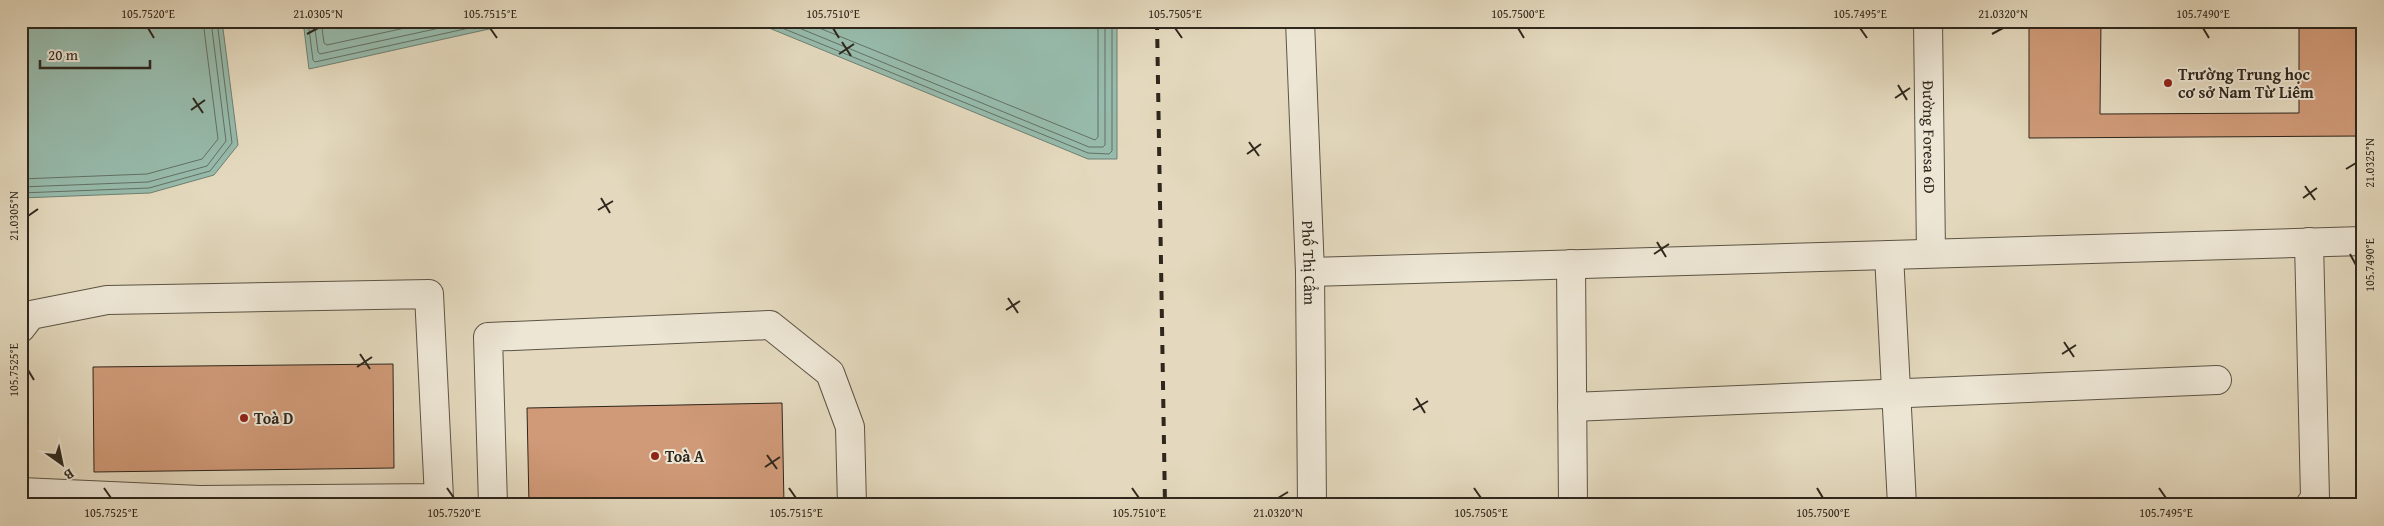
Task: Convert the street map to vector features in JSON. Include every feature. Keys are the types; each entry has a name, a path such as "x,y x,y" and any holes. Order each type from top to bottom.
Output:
{"street":[{"name":"Phố Thị Cẩm","path":"1300,21 1310,272 1312,505"},
{"name":"Đường Foresa 6D","path":"1928,21 1931,253"},
{"path":"1310,272 2363,241"},
{"path":"2309,242 2315,498 2310,505"},
{"path":"1889,255 1894,394 1902,505"},
{"path":"1571,264 1573,505"},
{"path":"21,328 32,315 107,300 429,294 439,501 200,502 21,492"},
{"path":"493,505 488,337 770,325 830,373 850,427 852,505"},
{"path":"1572,407 2217,380"}],"water":[{"path":"21,21 222,21 238,145 214,175 150,193 21,198"},
{"path":"303,21 525,21 309,69"},
{"path":"752,21 1117,21 1117,159 1088,159"}],"building":[{"path":"2029,21 2101,21 2100,114 2299,113 2299,21 2363,21 2363,136 2029,138"},
{"name":"Toà D","path":"393,364 394,468 94,472 93,367"},
{"name":"Toà A","path":"782,403 784,505 529,505 527,408"}],"railway":[{"path":"1157,21 1165,505"}],"place":[{"name":"Trường Trung học cơ sở Nam Từ Liêm","path":"2168,83"},
{"name":"Toà D","path":"244,418"},
{"name":"Toà A","path":"655,456"}]}
